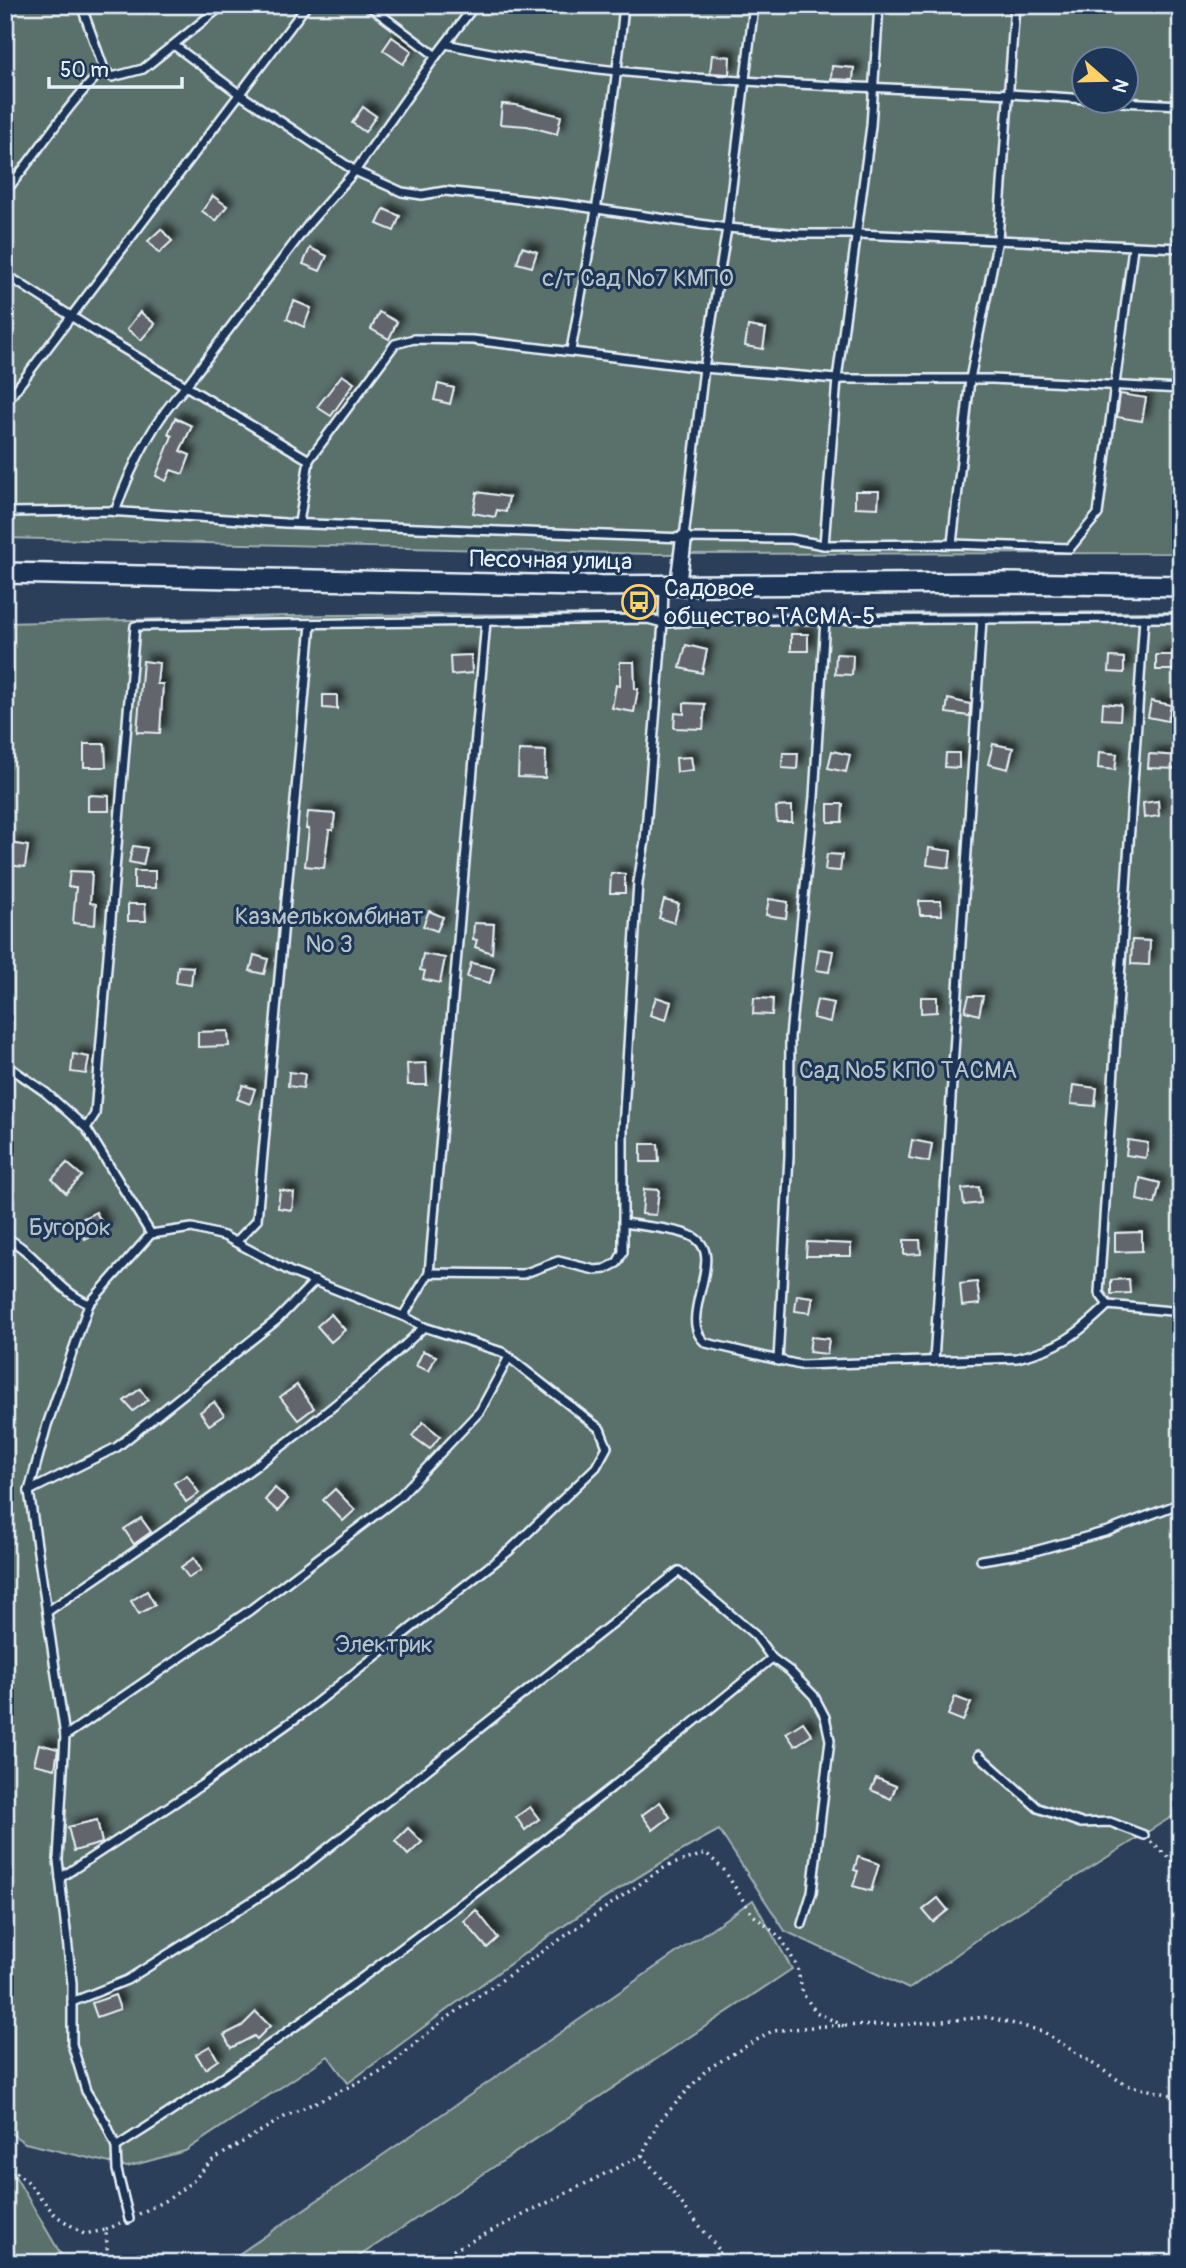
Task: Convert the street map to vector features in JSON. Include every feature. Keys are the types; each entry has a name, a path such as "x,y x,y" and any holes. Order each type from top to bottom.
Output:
{"main road":[{"name":"Песочная улица","path":"5,573 565,586 1007,583 1181,586"}],"street":[{"path":"671,585 684,538"}],"lane":[{"path":"82,5 104,69 112,77 143,69 223,5"},
{"path":"5,404 307,5"},
{"path":"368,5 436,56"},
{"path":"115,512 129,471 167,407 186,386 311,221 355,171 475,5"},
{"path":"571,350 597,210 618,71 624,5"},
{"path":"684,538 704,368 727,228 754,5"},
{"path":"824,545 837,379 858,234 879,5"},
{"path":"952,544 970,379 998,239 1015,5"},
{"path":"446,44 505,57 744,83 1070,98"},
{"path":"175,46 238,93 355,171 402,192 422,195 445,191 694,221 727,228 799,234 998,239 1181,248"},
{"path":"5,192 83,91 104,69"},
{"path":"1140,103 1181,104"},
{"path":"5,512 115,512 299,523 684,538 791,539 824,545 952,544 1070,548 1098,514 1133,247"},
{"path":"5,274 309,460"},
{"path":"299,523 309,460 396,344 414,339 473,340 704,368 837,379 970,379 1181,389"},
{"path":"429,1273 523,1274 558,1261 595,1270 605,1269 617,1263 623,1252 623,1129 638,881 645,841 663,623 671,585"},
{"path":"1144,618 1099,1293 1108,1305 1181,1312"},
{"path":"86,1128 95,1114 135,626 648,619 663,623 731,620 1181,618"},
{"path":"934,1361 982,619"},
{"path":"778,1361 789,1156 790,1037 814,797 825,620"},
{"path":"403,1316 429,1273 486,621"},
{"path":"236,1242 257,1220 311,624"},
{"path":"5,1064 45,1092 86,1128 151,1234"},
{"path":"624,1223 689,1235 699,1241 706,1251 694,1325 699,1338 706,1343 800,1365 1017,1359 1047,1352 1080,1332 1108,1305"},
{"path":"60,1878 203,1784 306,1711 510,1550 596,1467 607,1447 600,1429 502,1352 424,1327 403,1316 291,1272 224,1236 192,1228 151,1234 89,1304 47,1424 29,1491 65,1735 58,1860 60,1878 72,1983 72,2044 86,2091 106,2123 116,2147 117,2170 129,2219"},
{"path":"5,1237 28,1252 71,1296 89,1304"},
{"path":"29,1491 117,1447 277,1320 315,1281"},
{"path":"47,1612 259,1466 388,1362 424,1327"},
{"path":"65,1735 250,1610 399,1497 480,1411 509,1357"},
{"path":"981,1560 1031,1552 1108,1531 1181,1503"},
{"path":"72,2002 127,1980 295,1874 679,1571 755,1635 772,1658 790,1671 814,1696 825,1717 830,1740 812,1892 802,1924"},
{"path":"116,2147 368,1975 662,1749 772,1658"},
{"path":"979,1755 1038,1808 1081,1823 1110,1822 1144,1835"}],"path":[{"path":"1144,1835 1181,1868"},
{"path":"5,2163 27,2181 55,2215 84,2234 106,2230 170,2198 193,2182 211,2161 286,2116 383,2071 440,2023 657,1872 674,1862 689,1860 706,1853 724,1870 752,1914 781,1938 797,1966 803,1994 816,2012 844,2026"},
{"path":"428,2263 642,2155 657,2124 707,2069 772,2031 898,2025 987,2017 1042,2031 1126,2085 1181,2096"},
{"path":"642,2155 721,2252 704,2263"},
{"path":"106,2230 108,2263"},
{"path":"5,2248 15,2263"}],"green space":[{"name":"с/т Сад №7 КМПО","path":"5,5 1181,5 1181,553 653,554 5,538"},
{"path":"1181,612 1181,1811 989,1931 909,1989 785,1931 719,1830 575,1918 348,2083 328,2056 185,2151 127,2167 25,2143 5,2129 5,623 332,615"},
{"path":"753,1900 792,1969 349,2263 226,2263"},
{"path":"5,2159 66,2263 5,2263"}],"building":[{"path":"392,37 412,51 403,64 383,50"},
{"path":"712,55 730,57 729,74 710,73"},
{"path":"832,66 854,68 853,80 831,79"},
{"path":"502,104 561,116 557,134 527,126 500,124"},
{"path":"363,107 376,116 365,132 352,123"},
{"path":"213,196 227,206 216,221 202,211"},
{"path":"384,209 400,216 394,231 377,224"},
{"path":"161,229 172,241 159,253 148,241"},
{"path":"522,247 537,252 532,267 517,263"},
{"path":"310,248 327,256 320,271 303,264"},
{"path":"294,301 311,308 304,327 287,319"},
{"path":"140,312 155,324 141,340 127,329"},
{"path":"379,312 397,322 389,339 371,329"},
{"path":"748,326 766,329 763,349 745,346"},
{"path":"342,375 354,383 331,416 317,407"},
{"path":"438,384 454,388 450,404 434,400"},
{"path":"1120,394 1146,398 1142,421 1117,417"},
{"path":"175,418 192,426 180,451 190,455 183,474 171,470 166,481 156,476 172,436 168,434"},
{"path":"855,491 879,491 878,508 855,507"},
{"path":"477,492 509,497 506,512 497,510 495,517 473,513"},
{"path":"791,634 808,634 808,651 791,651"},
{"path":"686,645 707,650 702,673 680,668"},
{"path":"836,654 853,655 852,675 835,674"},
{"path":"471,655 472,673 451,675 450,656"},
{"path":"1156,655 1173,655 1174,670 1156,670"},
{"path":"1110,657 1124,658 1124,673 1109,672"},
{"path":"143,661 159,663 157,684 163,684 160,733 137,732"},
{"path":"620,662 634,662 635,689 638,689 634,712 612,708 616,685 620,686"},
{"path":"323,695 337,695 337,709 323,708"},
{"path":"948,699 970,704 970,716 946,713"},
{"path":"1151,701 1171,705 1168,721 1148,717"},
{"path":"684,703 705,704 703,729 674,728 675,713 684,714"},
{"path":"1103,703 1121,705 1120,720 1102,719"},
{"path":"84,744 105,744 106,767 84,767"},
{"path":"993,744 1013,748 1008,769 988,764"},
{"path":"519,750 546,751 545,778 518,777"},
{"path":"832,751 850,755 846,772 828,768"},
{"path":"1099,752 1117,754 1115,770 1098,768"},
{"path":"783,753 798,753 797,769 782,768"},
{"path":"946,753 959,753 959,768 945,767"},
{"path":"1149,754 1181,756 1181,769 1148,768"},
{"path":"691,757 693,770 677,772 676,758"},
{"path":"88,795 109,796 109,811 88,811"},
{"path":"1158,801 1159,816 1144,818 1143,803"},
{"path":"828,804 843,804 842,822 828,822"},
{"path":"792,806 792,822 777,822 776,807"},
{"path":"308,812 335,814 333,830 329,830 324,868 305,866"},
{"path":"10,843 28,846 25,867 7,865"},
{"path":"133,846 147,848 143,865 129,862"},
{"path":"929,848 951,851 949,868 927,865"},
{"path":"827,854 842,855 840,871 825,870"},
{"path":"70,871 92,872 90,903 96,904 95,925 73,923 76,887 68,887"},
{"path":"134,871 155,871 155,888 134,888"},
{"path":"611,873 625,874 625,893 610,893"},
{"path":"769,899 788,902 786,918 766,915"},
{"path":"664,900 679,904 674,923 659,918"},
{"path":"919,901 941,901 942,915 920,915"},
{"path":"128,904 145,904 146,921 128,921"},
{"path":"429,911 443,917 437,931 423,926"},
{"path":"474,923 494,924 492,953 475,947 477,940 473,939"},
{"path":"1132,940 1150,941 1149,965 1131,964"},
{"path":"819,949 833,951 829,972 816,970"},
{"path":"423,954 445,958 440,983 423,979 425,971 420,970"},
{"path":"254,955 268,959 264,974 250,971"},
{"path":"471,963 494,968 490,983 467,977"},
{"path":"178,966 193,967 191,985 176,983"},
{"path":"969,996 983,996 979,1015 965,1011"},
{"path":"656,997 671,1002 666,1020 650,1015"},
{"path":"921,997 937,997 937,1012 921,1013"},
{"path":"754,998 773,999 772,1015 753,1014"},
{"path":"817,1000 834,1003 830,1022 813,1018"},
{"path":"228,1031 229,1046 198,1047 198,1032"},
{"path":"73,1054 89,1057 86,1074 71,1072"},
{"path":"426,1063 427,1085 408,1085 407,1064"},
{"path":"289,1072 305,1074 303,1088 288,1086"},
{"path":"243,1085 255,1089 250,1104 237,1099"},
{"path":"1073,1085 1097,1088 1095,1106 1071,1104"},
{"path":"912,1140 932,1144 929,1162 909,1158"},
{"path":"1128,1140 1148,1143 1146,1158 1126,1155"},
{"path":"641,1144 658,1144 659,1162 641,1162"},
{"path":"67,1163 82,1176 66,1193 52,1179"},
{"path":"1140,1178 1160,1183 1155,1204 1137,1200"},
{"path":"979,1187 981,1203 964,1205 962,1189"},
{"path":"644,1189 659,1190 656,1215 642,1214"},
{"path":"280,1190 294,1193 292,1210 278,1208"},
{"path":"96,1212 105,1229 85,1239 76,1222"},
{"path":"1142,1232 1142,1251 1115,1252 1115,1233"},
{"path":"904,1240 920,1240 921,1254 904,1255"},
{"path":"807,1242 851,1244 851,1256 806,1256"},
{"path":"1129,1279 1130,1293 1111,1294 1111,1280"},
{"path":"977,1282 980,1304 962,1306 960,1284"},
{"path":"797,1295 813,1297 810,1313 795,1311"},
{"path":"331,1314 345,1330 331,1342 317,1326"},
{"path":"811,1337 829,1339 827,1354 809,1352"},
{"path":"423,1351 436,1356 429,1371 416,1366"},
{"path":"297,1385 314,1408 298,1420 280,1397"},
{"path":"140,1389 148,1400 133,1411 124,1401"},
{"path":"214,1402 224,1415 209,1425 200,1412"},
{"path":"423,1422 440,1436 430,1449 412,1436"},
{"path":"187,1475 199,1493 186,1502 174,1483"},
{"path":"275,1488 288,1499 278,1511 265,1500"},
{"path":"335,1489 355,1510 343,1521 323,1500"},
{"path":"141,1518 151,1532 134,1544 124,1529"},
{"path":"194,1558 201,1570 189,1578 181,1567"},
{"path":"147,1591 155,1605 139,1614 131,1601"},
{"path":"955,1697 971,1703 963,1721 948,1715"},
{"path":"803,1722 812,1735 795,1746 786,1733"},
{"path":"39,1744 58,1749 55,1769 34,1764"},
{"path":"876,1778 896,1786 891,1799 871,1790"},
{"path":"660,1802 670,1817 653,1830 642,1815"},
{"path":"530,1807 539,1819 525,1830 516,1817"},
{"path":"97,1820 102,1843 74,1851 68,1827"},
{"path":"408,1828 422,1842 408,1855 395,1841"},
{"path":"858,1857 879,1864 871,1891 853,1886 858,1871 854,1870"},
{"path":"938,1898 948,1910 933,1922 923,1910"},
{"path":"476,1910 498,1938 487,1948 464,1921"},
{"path":"115,1995 120,2009 97,2017 92,2003"},
{"path":"256,2012 270,2026 257,2039 254,2036 231,2048 224,2035 242,2026"},
{"path":"210,2046 218,2060 205,2069 196,2054"}],"place":[{"name":"Садовое общество ТАСМА-5","path":"639,602"}],"park label":[{"name":"Казмелькомбинат № 3","path":"329,930"},
{"name":"Сад №5 КПО ТАСМА","path":"908,1070"},
{"name":"Бугорок","path":"70,1227"},
{"name":"Электрик","path":"384,1644"}]}
